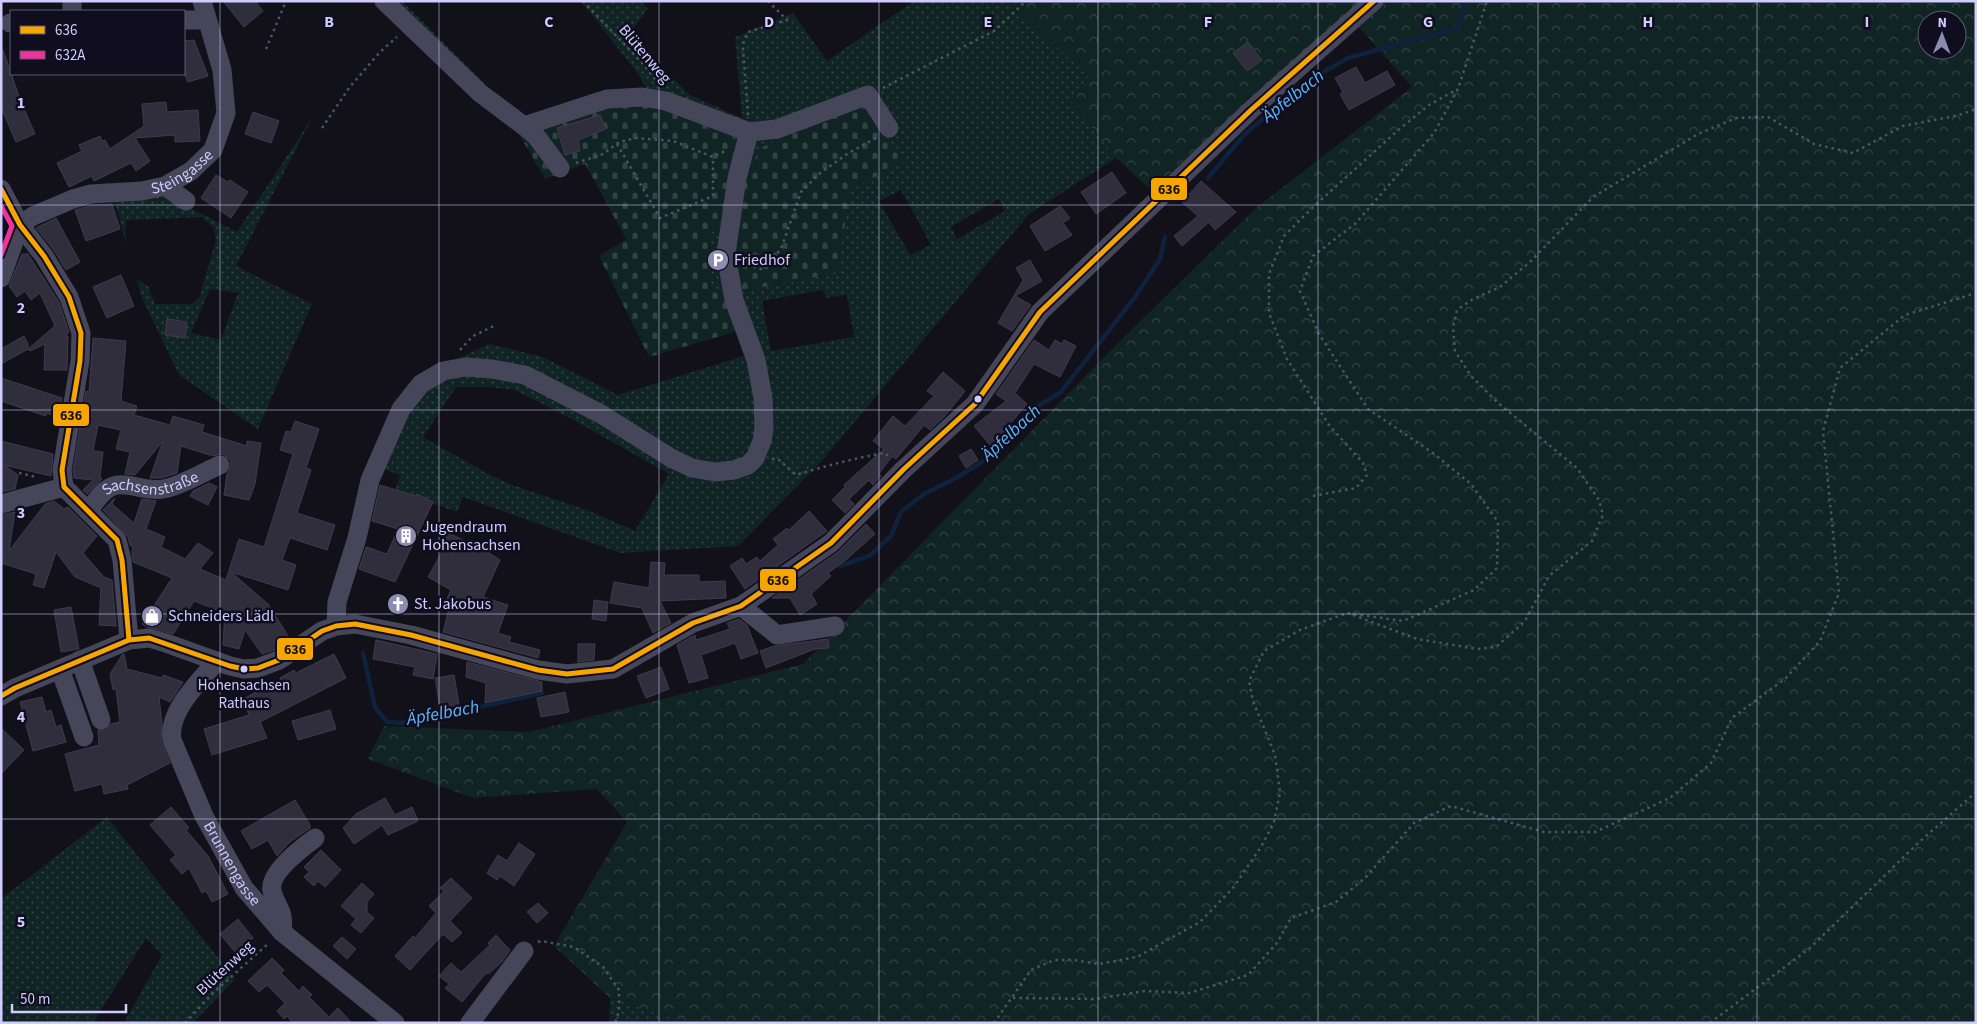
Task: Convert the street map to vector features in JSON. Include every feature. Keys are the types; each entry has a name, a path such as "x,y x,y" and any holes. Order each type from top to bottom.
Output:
{"street":[{"name":"Steingasse","path":"10,225 73,199 91,194 142,191 165,186 191,171 213,150 226,113 222,70 202,1"},
{"path":"384,1 480,93 536,136 560,168"},
{"path":"1,696 60,668 129,640 141,638 157,640 216,662 244,669 269,665 322,631 336,626 355,624 411,635 538,670 568,674 613,669 693,623 741,606 831,543 904,469 976,404 1040,312 1251,110 1374,1"},
{"path":"185,20 207,20"},
{"path":"524,126 607,99 642,97 666,101 747,137 776,129 868,95 889,128"},
{"path":"336,626 337,602 357,538 370,480 376,464 401,409 422,384 447,370 465,367 492,369 525,375 601,414 671,458 692,468 715,472 734,470 748,465 755,458 762,441 764,428 763,398 756,360 734,300 726,254 737,178 747,137"},
{"path":"165,186 186,201"},
{"path":"1,188 10,225 1,278"},
{"path":"1,504 64,487 62,470 80,361 80,333 69,297 44,256 10,225"},
{"name":"Sachsenstraße","path":"88,511 106,489 116,484 150,490 164,489 220,465"},
{"name":"Sachsenstraße","path":"64,487 117,540 122,560 129,640"},
{"path":"741,606 777,635 835,626"},
{"path":"80,660 101,720"},
{"name":"Brunnengasse","path":"216,662 184,698 170,733 204,816 244,888 282,932 395,1023"},
{"path":"60,668 84,737"},
{"path":"282,932 284,918 272,889 274,881 292,856 315,838"},
{"path":"470,1023 524,951"}],"path":[{"path":"266,49 286,1"},
{"name":"Blütenweg","path":"583,1 644,65 662,88 666,101"},
{"path":"713,157 747,137 748,97 743,48 744,40 748,32 786,20 768,1"},
{"path":"868,95 994,31 1026,1"},
{"path":"994,1023 1031,970 1054,960 1074,960 1099,964 1137,957 1200,922 1232,888 1261,847 1274,822 1280,792 1275,756 1253,701 1249,681 1264,651 1300,630 1347,613 1403,621 1474,590 1497,568 1498,522 1471,484 1433,453 1368,409 1319,334 1300,291 1313,256 1356,223 1434,134 1458,89 1487,1"},
{"path":"322,128 349,88 380,52 410,26"},
{"path":"1313,496 1356,488 1367,474 1363,463 1329,425 1287,359 1269,313 1269,274 1284,236 1312,208 1396,132 1429,105 1458,89"},
{"path":"1347,613 1417,639 1477,649 1496,647 1526,621 1549,576 1592,541 1603,514 1599,500 1576,468 1497,402 1471,376 1455,352 1453,327 1457,310 1500,286 1523,268 1593,198 1698,134 1736,118 1768,117 1814,144 1854,153 1903,126 1959,115 1976,109"},
{"path":"744,259 756,269 765,269 771,264 782,246 801,192 819,174 853,150 874,140 889,128"},
{"path":"585,161 603,154 617,144 636,138 673,142 713,157"},
{"path":"617,144 660,218 713,196 713,157"},
{"path":"1012,998 1095,999 1144,991 1189,993 1248,975 1276,943 1291,918 1336,902 1365,878 1414,823 1451,806 1544,832 1595,832 1670,798 1711,763 1732,718 1786,678 1820,641 1836,601 1839,593 1824,431 1840,368 1905,315 1976,293"},
{"path":"447,370 472,336 496,325"},
{"path":"755,458 778,459 796,475 838,462 885,454"},
{"path":"1710,1023 1810,948 1917,844 1976,792"},
{"name":"Blütenweg","path":"185,1023 212,994 282,932"},
{"path":"524,951 541,940 574,947 603,967 619,990 619,1011 615,1023"}],"green space":[{"path":"394,1 402,1 484,83 481,86"},
{"path":"581,1 641,1 648,9 628,35 690,95 742,118 735,37 793,13 827,61 914,1 1006,1 1089,76 1071,101 1116,158 1029,214 820,463 738,546 620,553 463,497 457,512 395,490 400,475 367,463 395,405 446,364 489,344 543,357 618,395 744,356 738,331 709,288 709,232 657,107 638,74","holes":["863,104 903,163 850,189 837,273 735,293","901,190 931,245 910,255 879,201","999,199 1005,211 957,239 951,227","822,290 827,298 847,295 854,337 771,351 762,301","456,387 489,387 515,390 570,418 669,474 635,531 587,510 512,485 490,475 423,437"]},
{"path":"1006,1 1976,1 1976,1023 688,1023 610,998 554,946 627,822 597,789 473,798 368,759 384,726 529,732 803,664 1117,344 1256,208 1412,87 1350,17 1151,190 1116,158 1071,101 1089,76"},
{"path":"606,104 657,107 706,121 738,139 723,230 709,232 709,288 726,291 738,331 649,357 599,256 626,239 585,164 545,179 520,136"},
{"path":"863,104 904,163 850,189 838,273 734,293 733,249 741,181 762,147"},
{"path":"312,118 236,266 312,304 258,429 179,375 142,298 137,280 148,286 155,304 192,304 199,298 216,240 214,229 202,217 126,220 127,246 114,200 159,192 237,232","holes":["210,289 238,293 221,340 191,333"]},
{"path":"107,817 235,979 193,1023 124,1023 162,955 146,938 93,1023 1,1023 1,899"},
{"path":"610,998 688,1023 609,1023"}],"building":[{"path":"223,1 255,1 263,11 244,27"},
{"path":"194,40 208,76 188,82 185,75 185,41"},
{"path":"1248,42 1262,60 1247,71 1233,53"},
{"path":"1,50 3,50 10,75 12,75 35,134 16,142 1,107"},
{"path":"1356,67 1365,83 1387,71 1395,85 1349,110 1340,94 1343,92 1335,78"},
{"path":"166,102 167,112 198,110 200,141 175,142 175,135 135,138 150,161 136,171 131,163 94,181 92,176 69,187 57,163 82,151 79,145 100,136 102,141 105,140 110,149 144,126 142,104"},
{"path":"253,112 279,121 271,143 245,134"},
{"path":"600,115 606,129 578,140 580,151 565,155 557,128"},
{"path":"1112,172 1126,193 1096,214 1081,192"},
{"path":"216,175 228,182 230,180 248,192 231,218 201,198"},
{"path":"1201,181 1236,212 1215,230 1209,222 1182,246 1174,236 1198,216 1182,202"},
{"path":"112,204 120,229 86,241 75,210 93,205"},
{"path":"1060,206 1070,218 1063,223 1072,235 1045,251 1030,226"},
{"path":"56,218 80,262 66,270 53,249 36,228"},
{"path":"22,254 28,254 59,302 69,332 65,336 68,336 67,370 44,370 45,344 30,351 28,349 55,326 40,293 31,300 25,291 17,297 9,286"},
{"path":"1030,260 1042,281 1015,296 1031,305 1012,331 998,323 1023,280 1016,268"},
{"path":"121,275 134,306 107,318 93,287"},
{"path":"167,319 187,322 185,338 165,335"},
{"path":"24,336 28,349 1,364 1,349"},
{"path":"93,338 126,341 121,401 137,406 134,415 170,425 173,416 204,425 202,432 247,446 247,441 261,443 255,484 249,500 224,495 227,474 231,466 230,460 222,454 213,456 181,446 177,473 161,478 150,478 163,441 135,475 125,474 130,452 116,449 121,430 98,425 93,451 103,452 100,477 102,479 87,494 83,490 93,480 74,478 73,470 86,391 89,392"},
{"path":"1034,340 1049,350 1055,340 1062,344 1064,340 1076,346 1060,377 1034,364 1015,393 1027,404 1004,433 990,445 974,426 1006,401 996,394"},
{"path":"943,372 965,391 945,416 930,430 924,425 896,459 892,456 879,474 881,476 873,485 869,480 849,499 854,504 845,513 832,500 845,487 844,485 884,449 873,441 893,416 905,426 934,396 927,391"},
{"path":"1,378 62,398 59,418 47,413 46,416 1,401"},
{"path":"295,421 319,429 306,468 311,470 297,513 335,525 327,550 290,538 282,560 296,565 288,590 231,572 268,604 290,639 274,650 262,654 245,630 239,649 223,645 225,613 194,601 173,634 142,624 172,578 133,562 133,548 128,537 103,510 115,498 112,504 134,523 142,499 156,501 146,529 165,537 161,547 185,559 198,543 213,553 200,569 226,580 239,539 264,547 293,454 280,450 286,431 291,432"},
{"path":"1,441 53,454 51,476 4,465 18,475 15,489 1,492"},
{"path":"971,449 978,460 966,468 959,456"},
{"path":"209,483 217,487 208,505 190,496 193,491"},
{"path":"380,485 416,496 417,494 433,502 395,582 359,569 366,547 387,554 398,529 372,521"},
{"path":"54,501 64,509 68,507 97,536 83,553 104,577 112,580 116,626 99,625 101,588 75,577 56,552 44,588 33,585 36,574 1,563 4,558 1,558 1,515 15,512 9,551 45,504"},
{"path":"809,511 827,531 745,589 730,566 742,558 746,564 757,557 760,561 778,545 773,539 787,528 789,530"},
{"path":"866,524 875,534 828,573 831,576 811,594 817,604 800,615 790,598 772,598 838,552"},
{"path":"446,532 481,548 500,560 483,597 508,605 498,633 511,637 509,642 540,650 538,658 443,632 450,605 445,603 451,590 428,577 443,550 438,547"},
{"path":"651,562 665,563 664,575 699,575 699,582 725,581 726,598 660,601 671,623 653,633 642,608 610,603 614,582 649,588"},
{"path":"594,600 608,602 606,621 592,619"},
{"path":"71,607 79,649 61,652 54,610"},
{"path":"739,619 747,625 758,653 741,659 735,643 701,655 708,678 689,683 677,645 695,635 696,640 730,629 727,623"},
{"path":"828,639 829,648 815,649 766,668 760,651 774,646"},
{"path":"376,640 437,654 433,679 413,675 415,667 373,659"},
{"path":"578,644 595,644 594,660 578,662"},
{"path":"124,654 127,669 162,678 163,675 183,682 170,702 159,697 162,723 161,741 170,763 127,785 128,789 104,794 102,784 75,791 65,754 99,745 98,730 105,730 111,724 120,722 116,689 113,690 110,674"},
{"path":"334,654 346,678 260,722 267,738 212,755 204,729 249,715 244,699 269,684 281,680 280,678 294,670 296,673"},
{"path":"467,662 542,682 542,691 485,703 486,683 466,677"},
{"path":"661,667 669,689 646,698 637,676"},
{"path":"454,675 459,705 440,708 435,678"},
{"path":"565,692 569,712 541,717 537,698"},
{"path":"42,697 46,712 51,710 56,727 61,725 66,742 33,751 20,702"},
{"path":"330,710 336,729 298,740 292,721"},
{"path":"1,728 24,750 1,774"},
{"path":"385,798 395,815 412,807 418,821 388,835 382,825 354,844 343,828 356,814"},
{"path":"295,800 310,828 290,842 277,856 268,840 252,849 241,831"},
{"path":"171,807 189,828 186,830 208,856 228,894 212,902 206,891 202,893 189,868 182,874 170,860 176,855 150,825"},
{"path":"519,843 535,854 514,886 500,876 497,880 487,873 498,855 507,861"},
{"path":"321,850 341,870 325,887 318,881 314,886 304,877 309,872 304,867"},
{"path":"451,878 472,898 450,921 462,933 452,942 443,934 410,970 395,956 413,936 415,938 436,913 429,906 444,891 440,888"},
{"path":"362,883 374,894 367,902 367,912 374,918 361,933 351,925 356,919 341,906"},
{"path":"538,903 548,913 537,923 527,912"},
{"path":"238,919 253,938 235,952 220,934"},
{"path":"496,935 510,950 502,962 488,974 486,973 462,1002 445,988 449,984 439,976 451,963 461,972 490,945 488,943"},
{"path":"342,937 356,949 347,959 333,946"},
{"path":"272,958 284,970 281,973 299,991 303,986 312,995 309,997 329,1017 338,1008 352,1023 293,1023 287,1016 284,1019 277,1011 285,1003 267,985 259,992 248,981"}],"waterway":[{"name":"Äpfelbach","path":"1208,178 1244,135 1306,82 1348,58 1458,28 1467,1"},
{"name":"Äpfelbach","path":"840,566 869,556 891,536 901,512 924,494 956,478 992,456 1028,412 1061,392 1135,297 1160,259 1165,237"},
{"name":"Äpfelbach","path":"363,653 375,707 387,722 399,723 423,720 542,693"}],"transit line":[{"name":"636","path":"1,696 15,688 129,640 149,638 244,669 258,668 279,660 322,631 336,626 355,624 411,635 538,670 567,674 613,669 693,623 741,606 831,543 904,469 975,404 1040,312 1251,110 1374,1"},
{"name":"636","path":"1,189 20,225 44,256 69,297 81,333 80,361 62,470 64,487 117,540 122,560 129,640"},
{"name":"632A","path":"1,206 12,226 1,255"}],"place":[{"name":"Friedhof","path":"718,260"},
{"name":"Jugendraum Hohensachsen","path":"406,536"},
{"name":"St. Jakobus","path":"398,604"},
{"name":"Schneiders Lädl","path":"152,616"},
{"name":"Hohensachsen Rathaus","path":"244,669"}]}
